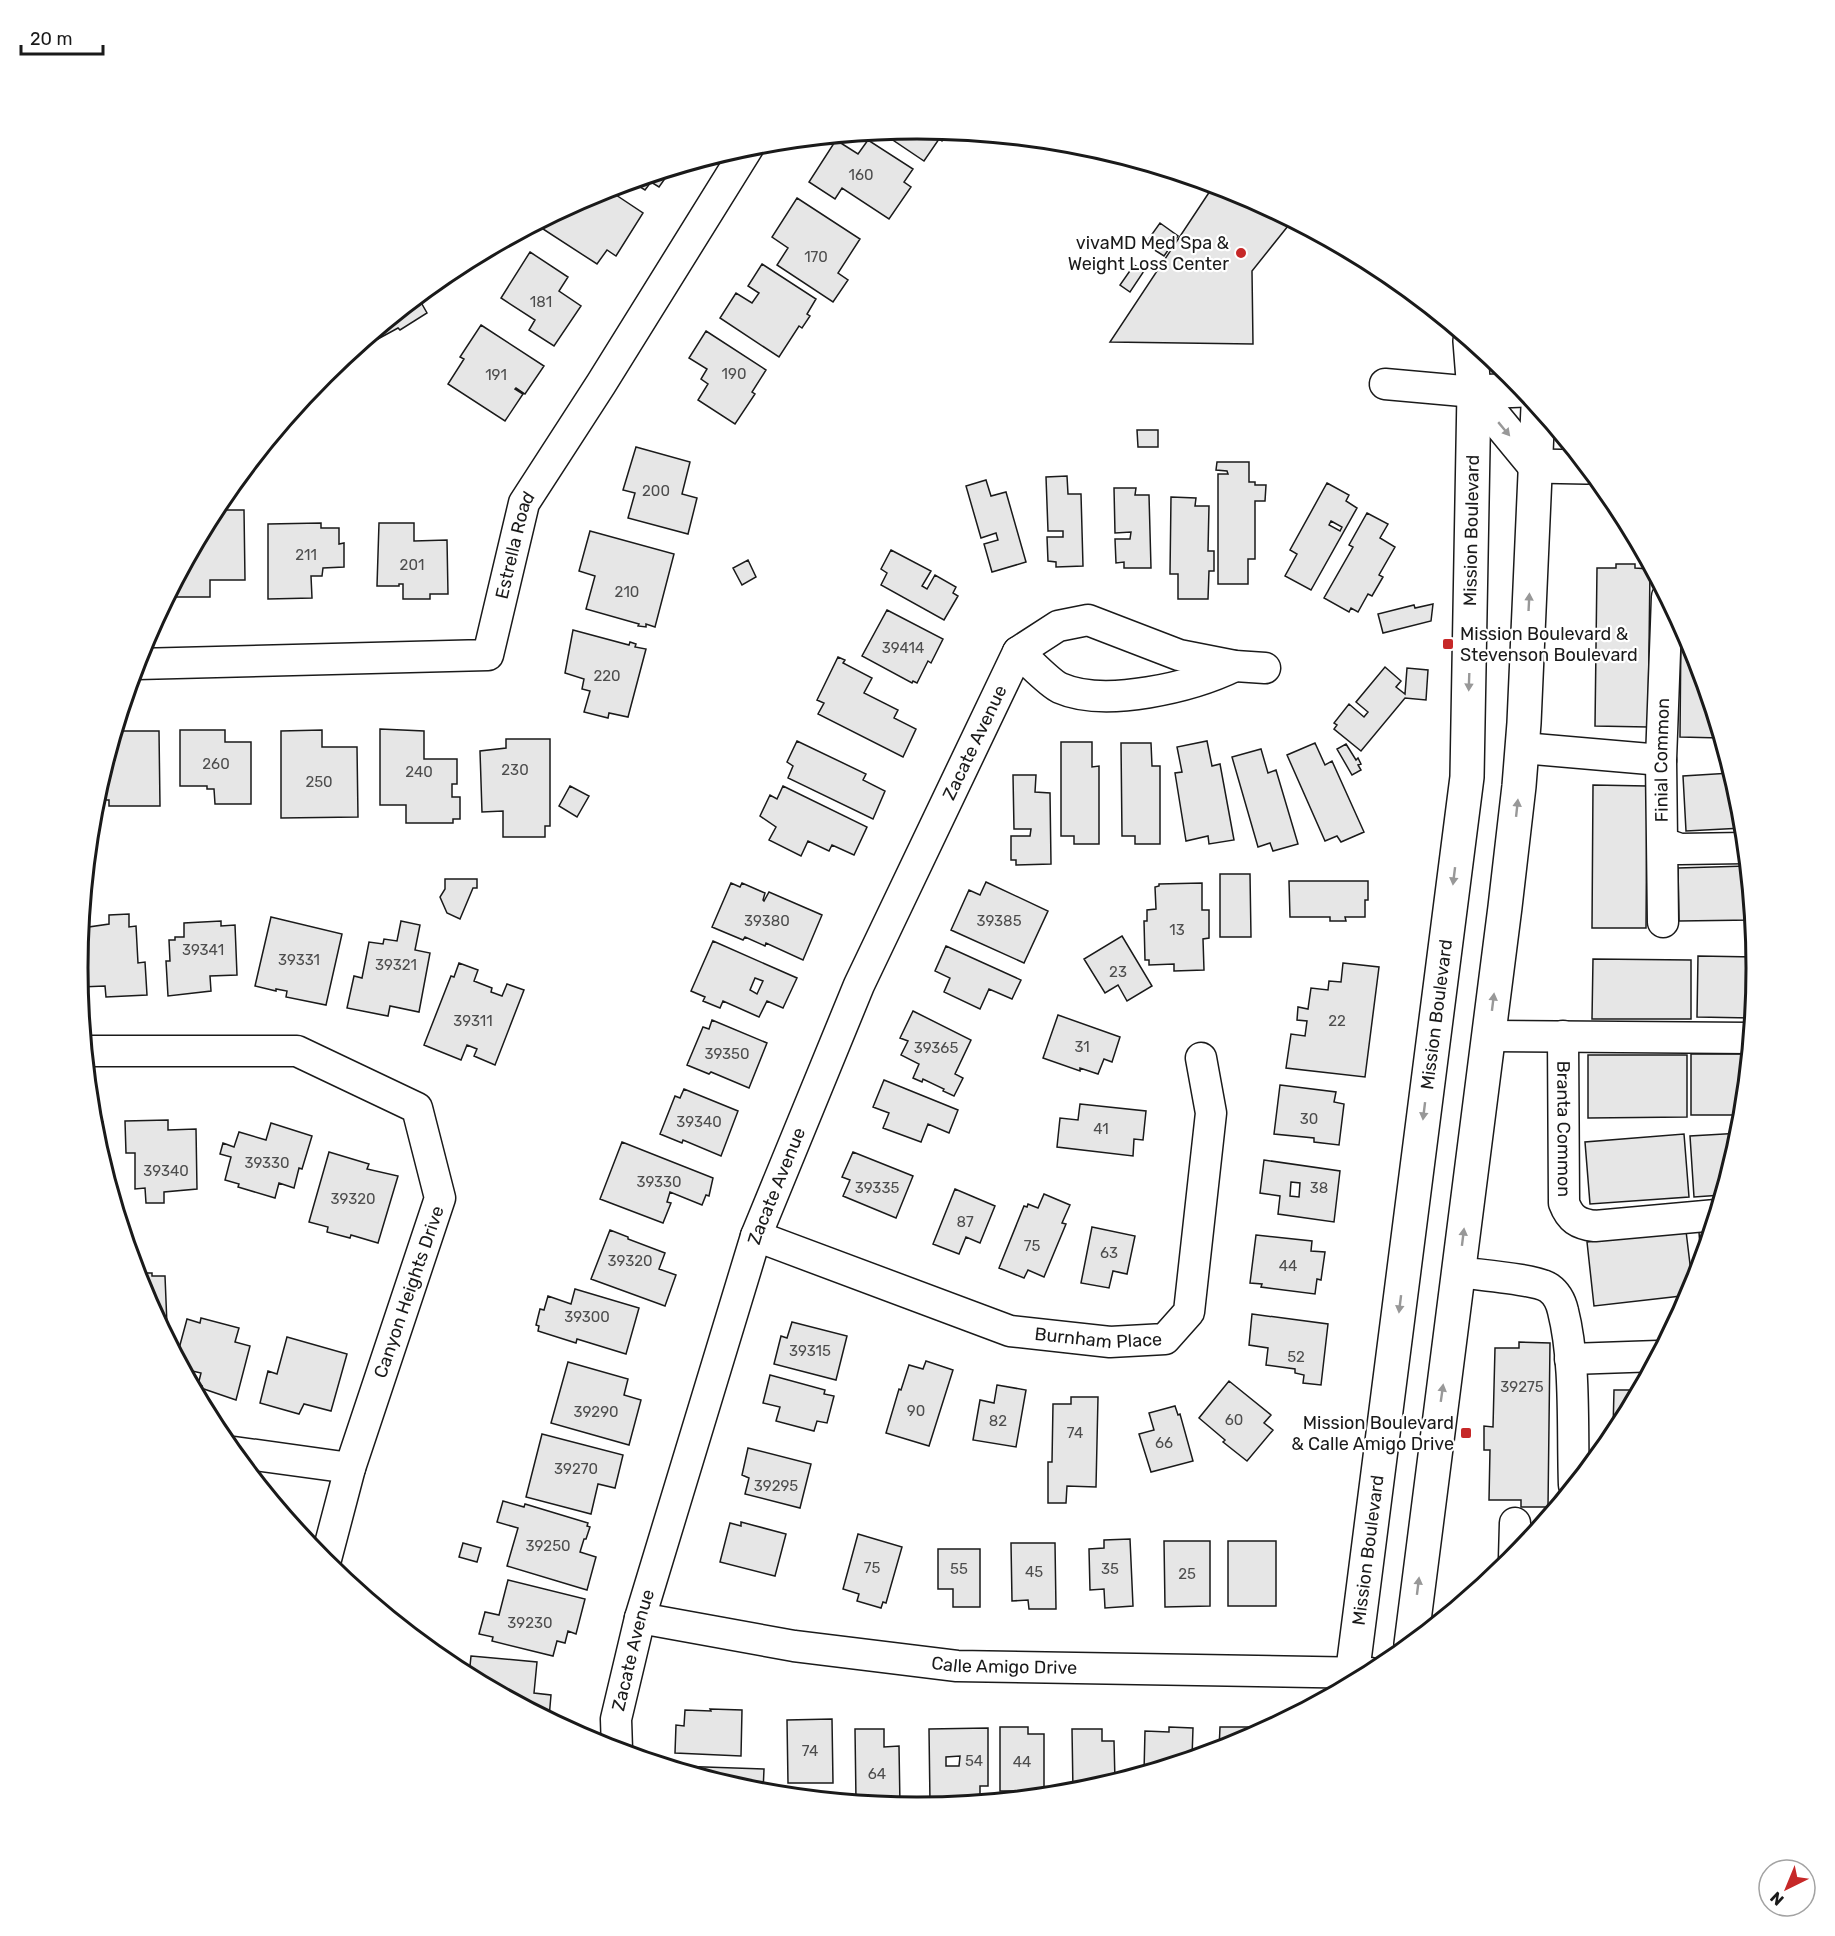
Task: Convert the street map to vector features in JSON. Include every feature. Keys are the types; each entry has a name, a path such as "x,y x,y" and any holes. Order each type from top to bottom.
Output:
{"main road":[{"name":"Mission Boulevard","path":"1359,1669 1467,777 1474,392 1471,351"},
{"path":"1474,392 1512,390"},
{"path":"1474,392 1535,466 1578,467"},
{"path":"1412,1633 1507,896 1522,748 1537,417"}],"street":[{"name":"Estrella Road","path":"147,664 488,656 524,502 601,384 741,158"},
{"path":"1385,384 1474,392"},
{"name":"Finial Common","path":"1663,922 1661,760 1666,613"},
{"path":"1235,666 1215,676 1165,689 1125,696 1089,695 1059,688 1018,651 1058,626 1088,620 1179,655 1235,666 1265,668"},
{"name":"Zacate Avenue","path":"617,1740 616,1719 640,1618 756,1236 859,985 1018,651"},
{"path":"1522,748 1661,760"},
{"path":"1663,843 1680,849 1737,848"},
{"name":"Branta Common","path":"1489,1036 1743,1038"},
{"name":"Branta Common","path":"1563,1036 1564,1203 1569,1215 1581,1225 1595,1226 1708,1216"},
{"name":"Canyon Heights Drive","path":"93,1051 297,1051 417,1108 440,1197 350,1468 328,1551"},
{"name":"Burnham Place","path":"756,1236 1010,1331 1110,1342 1166,1339 1189,1312 1211,1113 1201,1058"},
{"path":"1459,1272 1538,1282 1550,1288 1556,1295 1563,1309 1570,1359 1574,1475"},
{"path":"1570,1359 1649,1356"},
{"path":"246,1454 350,1468"},
{"path":"1514,1543 1515,1523"},
{"name":"Calle Amigo Drive","path":"640,1618 794,1646 957,1666 1348,1676"}],"building":[{"path":"893,140 938,140 924,161"},
{"path":"869,141 913,169 904,182 911,187 889,219 842,188 835,199 809,182 834,144 841,143 858,154"},
{"path":"665,179 659,187 652,183"},
{"path":"650,183 645,190 640,187"},
{"path":"1209,192 1288,226 1252,271 1253,344 1110,342"},
{"path":"617,196 643,213 616,256 607,250 597,264 543,229"},
{"path":"797,198 860,239 838,273 848,280 833,302 777,265 788,248 772,237"},
{"path":"1160,223 1178,236 1164,256 1145,244"},
{"path":"530,252 568,277 559,291 581,306 554,346 529,330 535,320 501,298"},
{"path":"762,264 816,299 807,314 810,316 802,328 799,326 779,357 720,318 736,293 752,303 759,293 748,286"},
{"path":"1134,265 1144,271 1130,292 1120,285"},
{"path":"422,304 427,313 400,330 398,328 379,339"},
{"path":"481,325 544,366 525,394 515,389 523,394 505,421 448,384 464,359 460,357"},
{"path":"706,331 766,370 752,392 755,394 735,424 698,400 708,384 701,379 707,369 689,358"},
{"path":"1137,430 1158,430 1158,447 1138,447"},
{"path":"636,447 690,462 682,494 697,498 688,534 628,518 635,493 623,490"},
{"path":"1217,462 1249,462 1249,482 1255,482 1255,485 1266,485 1265,501 1255,501 1255,559 1248,559 1248,584 1218,584 1218,474 1228,474 1227,471 1216,470"},
{"path":"1067,476 1068,494 1081,494 1083,566 1056,567 1056,562 1048,561 1047,537 1063,537 1063,531 1048,531 1046,477"},
{"path":"986,480 991,496 1006,492 1026,562 992,572 984,544 998,540 996,533 981,538 966,486"},
{"path":"1327,483 1349,495 1346,501 1357,508 1311,590 1285,576 1297,554 1290,550","holes":["1331,521 1342,527 1340,531 1329,525"]},
{"path":"1114,488 1136,488 1135,495 1149,495 1151,568 1124,568 1124,562 1116,563 1115,539 1130,539 1131,532 1115,533"},
{"path":"1171,497 1196,498 1195,506 1209,506 1208,551 1214,551 1214,571 1209,571 1208,599 1178,599 1178,574 1170,574"},
{"path":"226,510 244,510 245,580 210,580 210,597 176,597"},
{"path":"1367,513 1388,524 1380,538 1395,547 1379,575 1383,577 1372,596 1368,594 1358,612 1351,608 1349,612 1324,598 1353,547 1349,545"},
{"path":"321,523 321,528 339,528 339,544 344,543 344,567 323,568 322,576 311,576 312,598 268,599 268,524"},
{"path":"379,523 414,523 414,541 447,540 448,594 430,594 430,599 403,599 403,584 377,586"},
{"path":"590,531 674,554 655,627 646,624 646,627 638,626 639,624 586,609 595,576 579,571"},
{"path":"891,550 931,571 922,586 927,589 935,575 956,587 953,593 958,596 944,620 881,585 887,573 881,569"},
{"path":"748,560 756,577 742,585 733,568"},
{"path":"1616,564 1635,564 1635,568 1643,569 1650,581 1648,727 1595,726 1597,568 1616,568"},
{"path":"1433,604 1431,621 1383,633 1378,614 1414,605 1415,608"},
{"path":"887,610 943,639 931,663 928,661 917,683 913,681 912,683 862,656"},
{"path":"573,630 629,645 630,642 636,644 635,647 646,649 628,717 609,713 608,718 584,712 590,691 582,689 584,679 565,673"},
{"path":"1681,646 1703,702 1714,738 1680,737"},
{"path":"838,657 845,660 843,663 872,678 864,693 898,710 894,718 916,729 903,757 818,714 824,703 817,700"},
{"path":"1385,667 1401,681 1396,687 1405,694 1407,668 1428,670 1426,700 1405,698 1361,751 1334,729 1337,725 1334,723 1349,704 1364,717 1368,712 1356,702"},
{"path":"380,729 424,731 424,759 457,759 457,784 452,784 452,797 460,797 460,819 453,819 453,823 406,823 406,805 380,805"},
{"path":"180,730 225,730 225,742 251,742 251,804 215,804 214,789 207,789 207,786 180,786"},
{"path":"322,730 322,747 357,747 358,817 281,818 281,731"},
{"path":"123,731 159,731 160,806 109,806 109,800 105,800"},
{"path":"506,739 550,739 550,826 545,826 545,837 503,837 503,811 482,812 480,751 506,748"},
{"path":"797,741 866,774 863,780 885,791 873,819 788,778 793,766 787,762"},
{"path":"1207,741 1212,766 1220,764 1234,840 1209,844 1208,836 1186,841 1175,773 1182,772 1177,747"},
{"path":"1061,742 1092,742 1092,767 1099,766 1099,844 1074,844 1074,836 1061,836"},
{"path":"1121,743 1151,743 1152,766 1160,766 1160,844 1135,844 1135,836 1122,836"},
{"path":"1315,743 1325,765 1332,761 1364,832 1341,842 1337,836 1325,841 1287,755"},
{"path":"1346,744 1361,764 1358,765 1361,770 1352,775 1337,749"},
{"path":"1261,749 1268,773 1276,770 1298,844 1273,851 1270,843 1258,847 1232,757"},
{"path":"1723,773 1734,828 1686,831 1683,776"},
{"path":"1013,775 1036,775 1035,792 1050,793 1051,864 1016,865 1016,860 1011,860 1011,836 1030,836 1031,829 1014,829"},
{"path":"1593,785 1647,786 1646,928 1592,928"},
{"path":"570,786 589,796 577,817 559,806"},
{"path":"783,786 867,827 854,855 832,845 829,851 808,841 801,856 769,840 776,827 760,816 770,795 777,799"},
{"path":"1740,866 1745,920 1679,921 1678,868"},
{"path":"1220,874 1250,874 1251,937 1220,937"},
{"path":"445,879 477,879 477,888 473,888 460,919 447,913 440,897 445,889"},
{"path":"1289,881 1368,881 1365,917 1345,917 1346,921 1330,921 1330,917 1290,917"},
{"path":"986,882 1048,911 1024,963 951,930 969,890 980,895"},
{"path":"731,883 740,887 742,883 765,893 764,901 769,892 822,915 803,960 766,943 765,946 745,937 743,940 712,927"},
{"path":"1202,883 1202,910 1209,910 1209,938 1203,939 1204,970 1174,971 1174,964 1149,965 1149,960 1145,960 1144,921 1147,921 1147,910 1156,909 1155,887 1159,884"},
{"path":"129,914 129,927 136,926 138,963 145,962 147,995 106,997 105,986 89,987 90,927 109,924 109,915"},
{"path":"271,917 342,934 326,1005 286,997 287,991 255,986"},
{"path":"221,921 221,926 235,925 237,975 210,976 211,991 168,996 166,961 170,961 169,940 184,937 184,923"},
{"path":"401,921 420,925 415,950 430,953 419,1012 390,1006 388,1016 347,1008 354,976 362,978 369,942 383,944 384,939 397,941"},
{"path":"1122,936 1152,986 1127,1001 1118,985 1105,993 1084,959"},
{"path":"713,941 797,978 783,1008 767,1001 759,1017 723,1001 720,1008 703,1001 705,997 691,991","holes":["755,978 763,981 757,994 750,990"]},
{"path":"946,946 1021,980 1012,999 989,989 980,1009 944,992 950,978 935,971"},
{"path":"1698,956 1746,957 1745,1018 1697,1017"},
{"path":"1593,959 1691,960 1691,1019 1592,1019"},
{"path":"459,963 478,970 474,981 492,988 491,992 502,996 507,984 524,990 495,1065 474,1056 477,1049 467,1045 461,1060 424,1045 451,976 454,977"},
{"path":"1343,963 1379,967 1365,1077 1286,1068 1291,1034 1305,1036 1307,1021 1297,1020 1298,1007 1308,1009 1311,988 1328,990 1329,981 1341,982"},
{"path":"913,1011 971,1040 955,1074 963,1078 954,1096 923,1079 922,1082 913,1078 919,1064 901,1055 908,1041 900,1038"},
{"path":"1058,1015 1120,1037 1112,1062 1104,1059 1098,1074 1080,1068 1080,1071 1043,1058"},
{"path":"712,1020 767,1043 749,1088 687,1065 703,1027 709,1029"},
{"path":"1691,1054 1741,1054 1733,1115 1691,1115"},
{"path":"1588,1055 1687,1055 1687,1117 1588,1118"},
{"path":"884,1080 958,1110 949,1133 928,1124 921,1142 883,1128 889,1113 873,1107"},
{"path":"1280,1085 1336,1092 1334,1102 1344,1104 1339,1145 1314,1142 1314,1138 1274,1134"},
{"path":"684,1089 738,1111 721,1156 683,1140 682,1143 660,1134 675,1096 680,1098"},
{"path":"1080,1104 1146,1111 1143,1140 1134,1139 1133,1156 1057,1147 1060,1118 1078,1120"},
{"path":"168,1120 168,1130 196,1129 197,1189 164,1192 164,1203 146,1203 145,1188 135,1189 135,1153 126,1153 125,1121"},
{"path":"271,1123 312,1136 302,1169 299,1168 294,1188 279,1183 275,1198 238,1187 239,1184 225,1180 231,1157 220,1154 223,1143 234,1147 239,1132 266,1140"},
{"path":"1684,1134 1689,1197 1590,1204 1585,1142"},
{"path":"1730,1134 1714,1196 1694,1197 1690,1136"},
{"path":"622,1142 713,1178 709,1196 706,1195 702,1205 670,1192 667,1202 671,1203 663,1223 600,1199"},
{"path":"329,1152 369,1164 367,1169 398,1176 378,1243 351,1235 350,1238 327,1232 328,1227 309,1222"},
{"path":"853,1152 913,1176 896,1218 843,1196 850,1180 842,1177"},
{"path":"1264,1160 1340,1171 1334,1222 1278,1214 1280,1196 1260,1193","holes":["1291,1182 1300,1183 1299,1197 1290,1196"]},
{"path":"955,1189 995,1206 980,1243 966,1237 959,1254 933,1244"},
{"path":"1044,1194 1070,1205 1062,1223 1066,1224 1044,1277 1028,1270 1024,1278 999,1268 1024,1206 1027,1207 1028,1204 1038,1208"},
{"path":"1092,1227 1135,1236 1127,1274 1113,1271 1109,1288 1081,1283"},
{"path":"610,1230 665,1253 659,1269 676,1275 665,1306 591,1279"},
{"path":"1686,1231 1690,1266 1678,1296 1594,1306 1587,1242"},
{"path":"1699,1232 1704,1232 1700,1242"},
{"path":"1256,1235 1312,1241 1311,1251 1325,1252 1321,1280 1317,1279 1315,1294 1261,1287 1262,1284 1250,1283"},
{"path":"147,1273 152,1273 152,1276 165,1276 167,1318"},
{"path":"575,1289 639,1308 626,1354 577,1339 576,1343 538,1331 539,1326 536,1325 540,1309 544,1310 548,1296 571,1304"},
{"path":"1252,1314 1328,1324 1321,1385 1303,1383 1304,1375 1295,1373 1295,1369 1266,1365 1268,1348 1249,1345"},
{"path":"201,1318 239,1328 235,1342 250,1346 236,1400 204,1389 199,1380 201,1373 194,1371 180,1346 187,1319 200,1323"},
{"path":"792,1322 847,1336 836,1380 774,1364 781,1336 787,1338"},
{"path":"287,1337 347,1354 331,1411 304,1404 299,1414 260,1403 268,1371 277,1374"},
{"path":"1519,1342 1550,1343 1547,1507 1521,1507 1521,1500 1489,1500 1490,1450 1484,1450 1484,1426 1493,1427 1495,1348 1519,1348"},
{"path":"926,1361 953,1370 929,1446 886,1433 909,1365 923,1369"},
{"path":"568,1362 628,1379 624,1395 641,1400 629,1445 551,1423"},
{"path":"770,1375 825,1390 824,1394 834,1396 827,1423 817,1421 814,1431 776,1421 780,1407 763,1403"},
{"path":"1229,1381 1271,1415 1264,1423 1273,1430 1247,1461 1223,1442 1225,1440 1199,1418"},
{"path":"997,1385 1026,1390 1016,1447 973,1440 980,1400 994,1403"},
{"path":"1614,1390 1631,1390 1613,1419"},
{"path":"1071,1397 1098,1397 1096,1487 1067,1486 1066,1503 1048,1503 1048,1462 1052,1462 1053,1404 1071,1404"},
{"path":"1175,1406 1178,1415 1180,1414 1193,1461 1151,1472 1139,1434 1154,1430 1149,1413"},
{"path":"542,1434 623,1455 615,1488 598,1484 591,1514 526,1497"},
{"path":"748,1448 811,1464 800,1508 745,1494 749,1478 742,1475"},
{"path":"503,1501 524,1507 525,1504 588,1523 587,1526 590,1527 580,1552 596,1557 587,1590 507,1566 518,1528 497,1522"},
{"path":"741,1522 786,1534 775,1576 720,1562 730,1523 741,1526"},
{"path":"858,1534 902,1547 886,1603 883,1602 881,1608 857,1601 859,1594 843,1589"},
{"path":"1130,1539 1133,1606 1105,1608 1104,1589 1090,1590 1089,1549 1104,1548 1104,1540"},
{"path":"1164,1541 1210,1541 1210,1606 1165,1607"},
{"path":"1228,1541 1276,1541 1276,1606 1228,1606"},
{"path":"463,1543 481,1548 477,1562 459,1557"},
{"path":"1011,1543 1055,1543 1056,1609 1029,1609 1028,1600 1012,1601"},
{"path":"938,1549 980,1549 980,1607 953,1607 953,1589 938,1589"},
{"path":"508,1580 585,1599 576,1634 568,1631 565,1643 557,1641 553,1656 492,1641 493,1637 479,1634 485,1612 499,1615"},
{"path":"471,1656 537,1662 534,1693 551,1695 550,1711 503,1686 470,1665"},
{"path":"710,1709 742,1710 741,1756 675,1753 676,1725 684,1726 685,1710 711,1711"},
{"path":"832,1719 833,1783 788,1783 787,1720"},
{"path":"1000,1727 1028,1727 1028,1734 1044,1734 1044,1787 1000,1791"},
{"path":"1169,1727 1193,1728 1192,1750 1144,1765 1145,1731 1169,1732"},
{"path":"1220,1727 1251,1727 1235,1734 1219,1740"},
{"path":"988,1728 988,1786 980,1786 980,1794 930,1797 929,1729","holes":["960,1756 959,1766 946,1766 946,1757"]},
{"path":"855,1729 884,1729 884,1747 899,1746 900,1796 856,1794"},
{"path":"1072,1729 1102,1729 1102,1741 1114,1741 1115,1773 1073,1782"},
{"path":"695,1767 764,1769 763,1782"}],"place":[{"name":"vivaMD Med Spa & Weight Loss Center","path":"1241,253"},
{"name":"Mission Boulevard & Stevenson Boulevard","path":"1448,644"},
{"name":"Mission Boulevard & Calle Amigo Drive","path":"1466,1433"}]}
